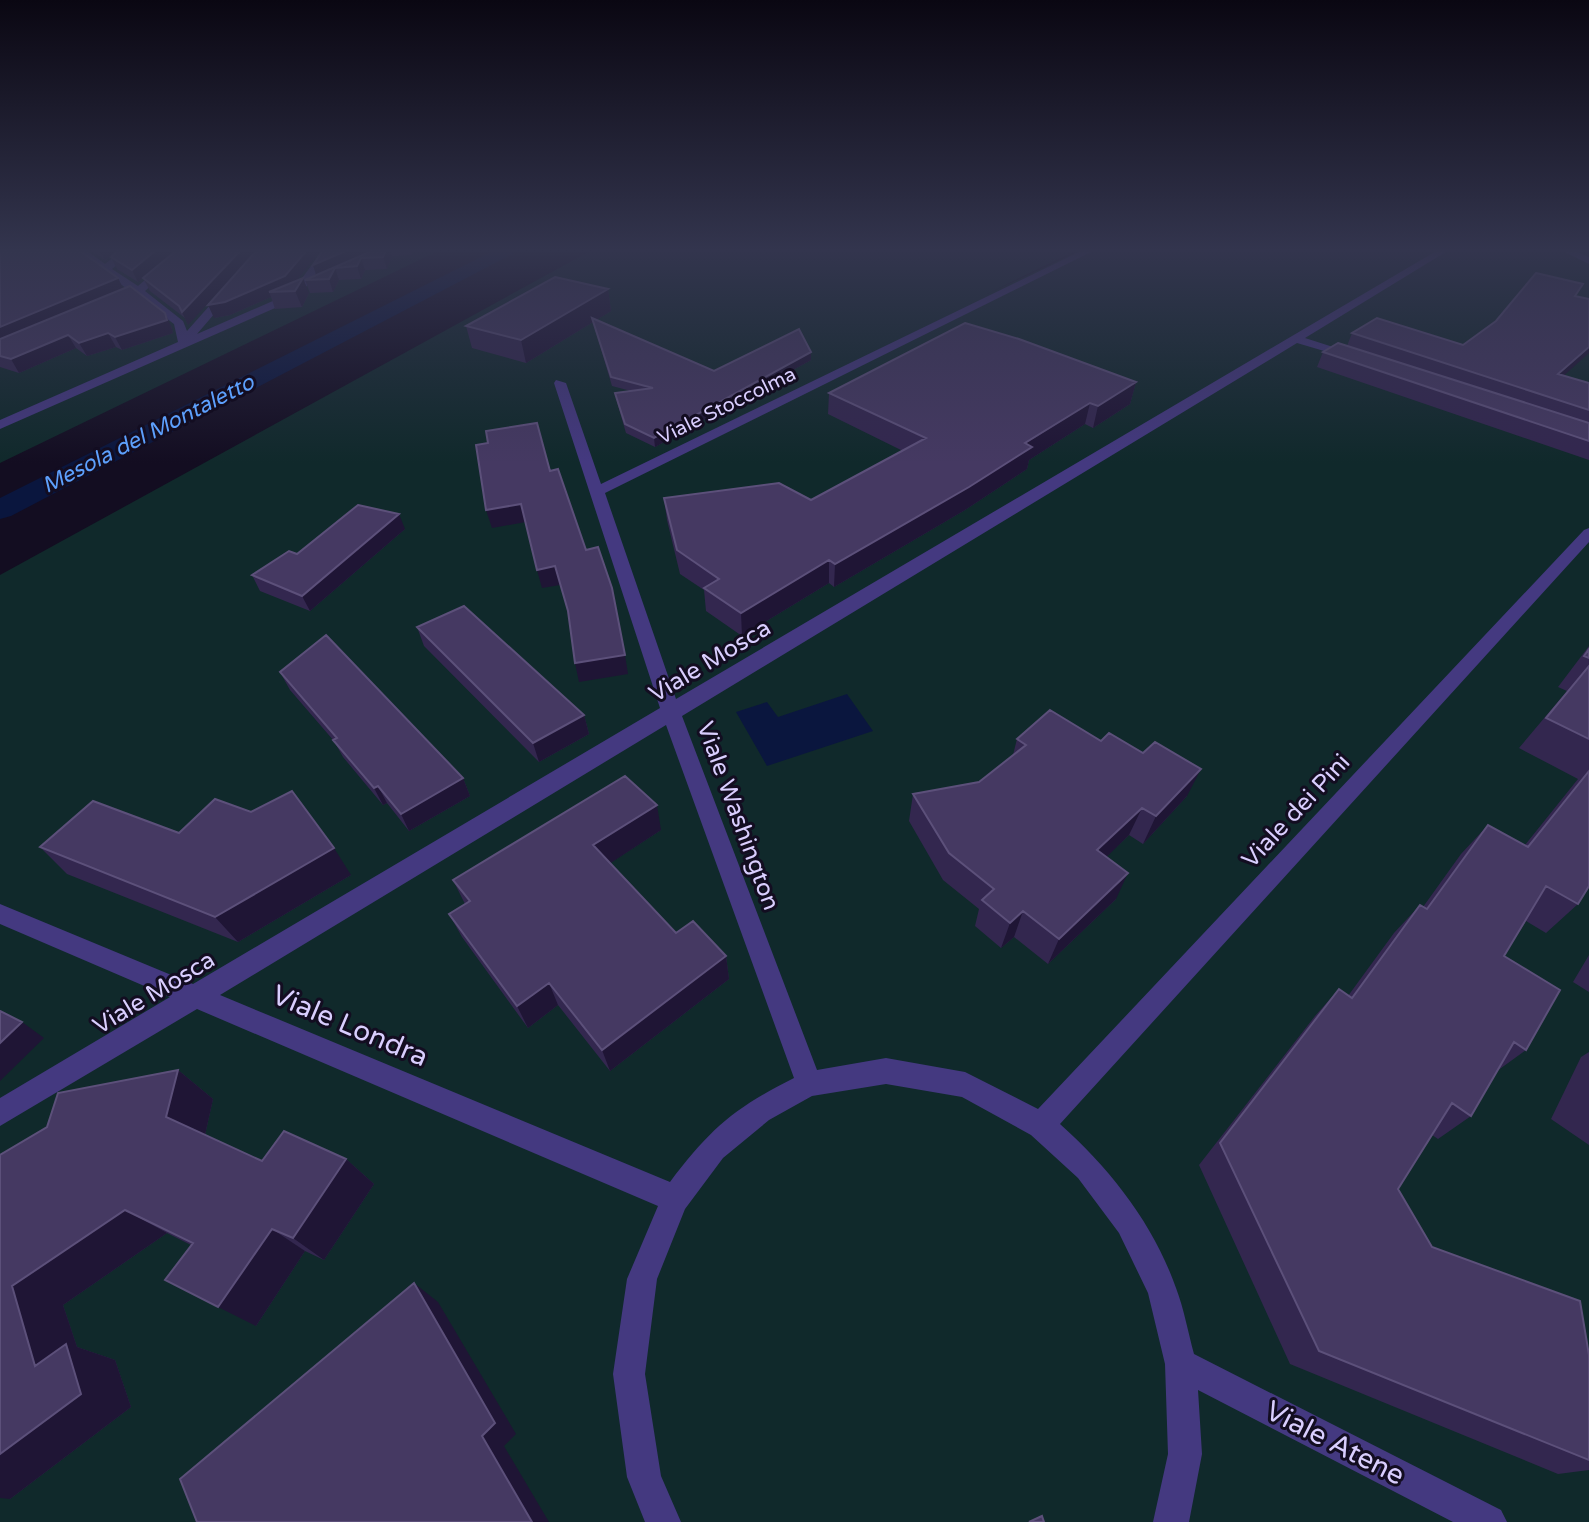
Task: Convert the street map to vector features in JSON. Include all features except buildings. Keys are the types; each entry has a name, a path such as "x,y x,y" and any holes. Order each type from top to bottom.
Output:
{"street":[{"path":"176,321 184,342"},
{"path":"184,342 202,321"},
{"path":"0,425 234,321"},
{"name":"Viale Stoccolma","path":"598,491 945,321"},
{"name":"Viale Mosca","path":"0,1113 1325,321"},
{"path":"1295,339 1369,363"},
{"name":"Viale Washington","path":"560,383 671,712 809,1084"},
{"name":"Viale dei Pini","path":"1041,1125 1589,533"},
{"name":"Viale Londra","path":"0,914 675,1199"},
{"path":"663,1522 644,1477 629,1374 642,1279 675,1199 713,1148 759,1110 809,1084 886,1071 965,1085 1041,1125 1088,1168 1129,1223 1162,1290 1181,1364 1185,1454 1171,1522"},
{"name":"Viale Atene","path":"1181,1364 1489,1522"}],"green space":[{"path":"0,321 293,321 0,463"},
{"path":"463,321 1589,321 1589,1522 0,1522 0,575"}],"water":[{"path":"847,694 873,731 767,766 736,712 767,702 778,717"}],"waterway":[{"name":"Mesola del Montaletto","path":"0,510 371,321"}]}
